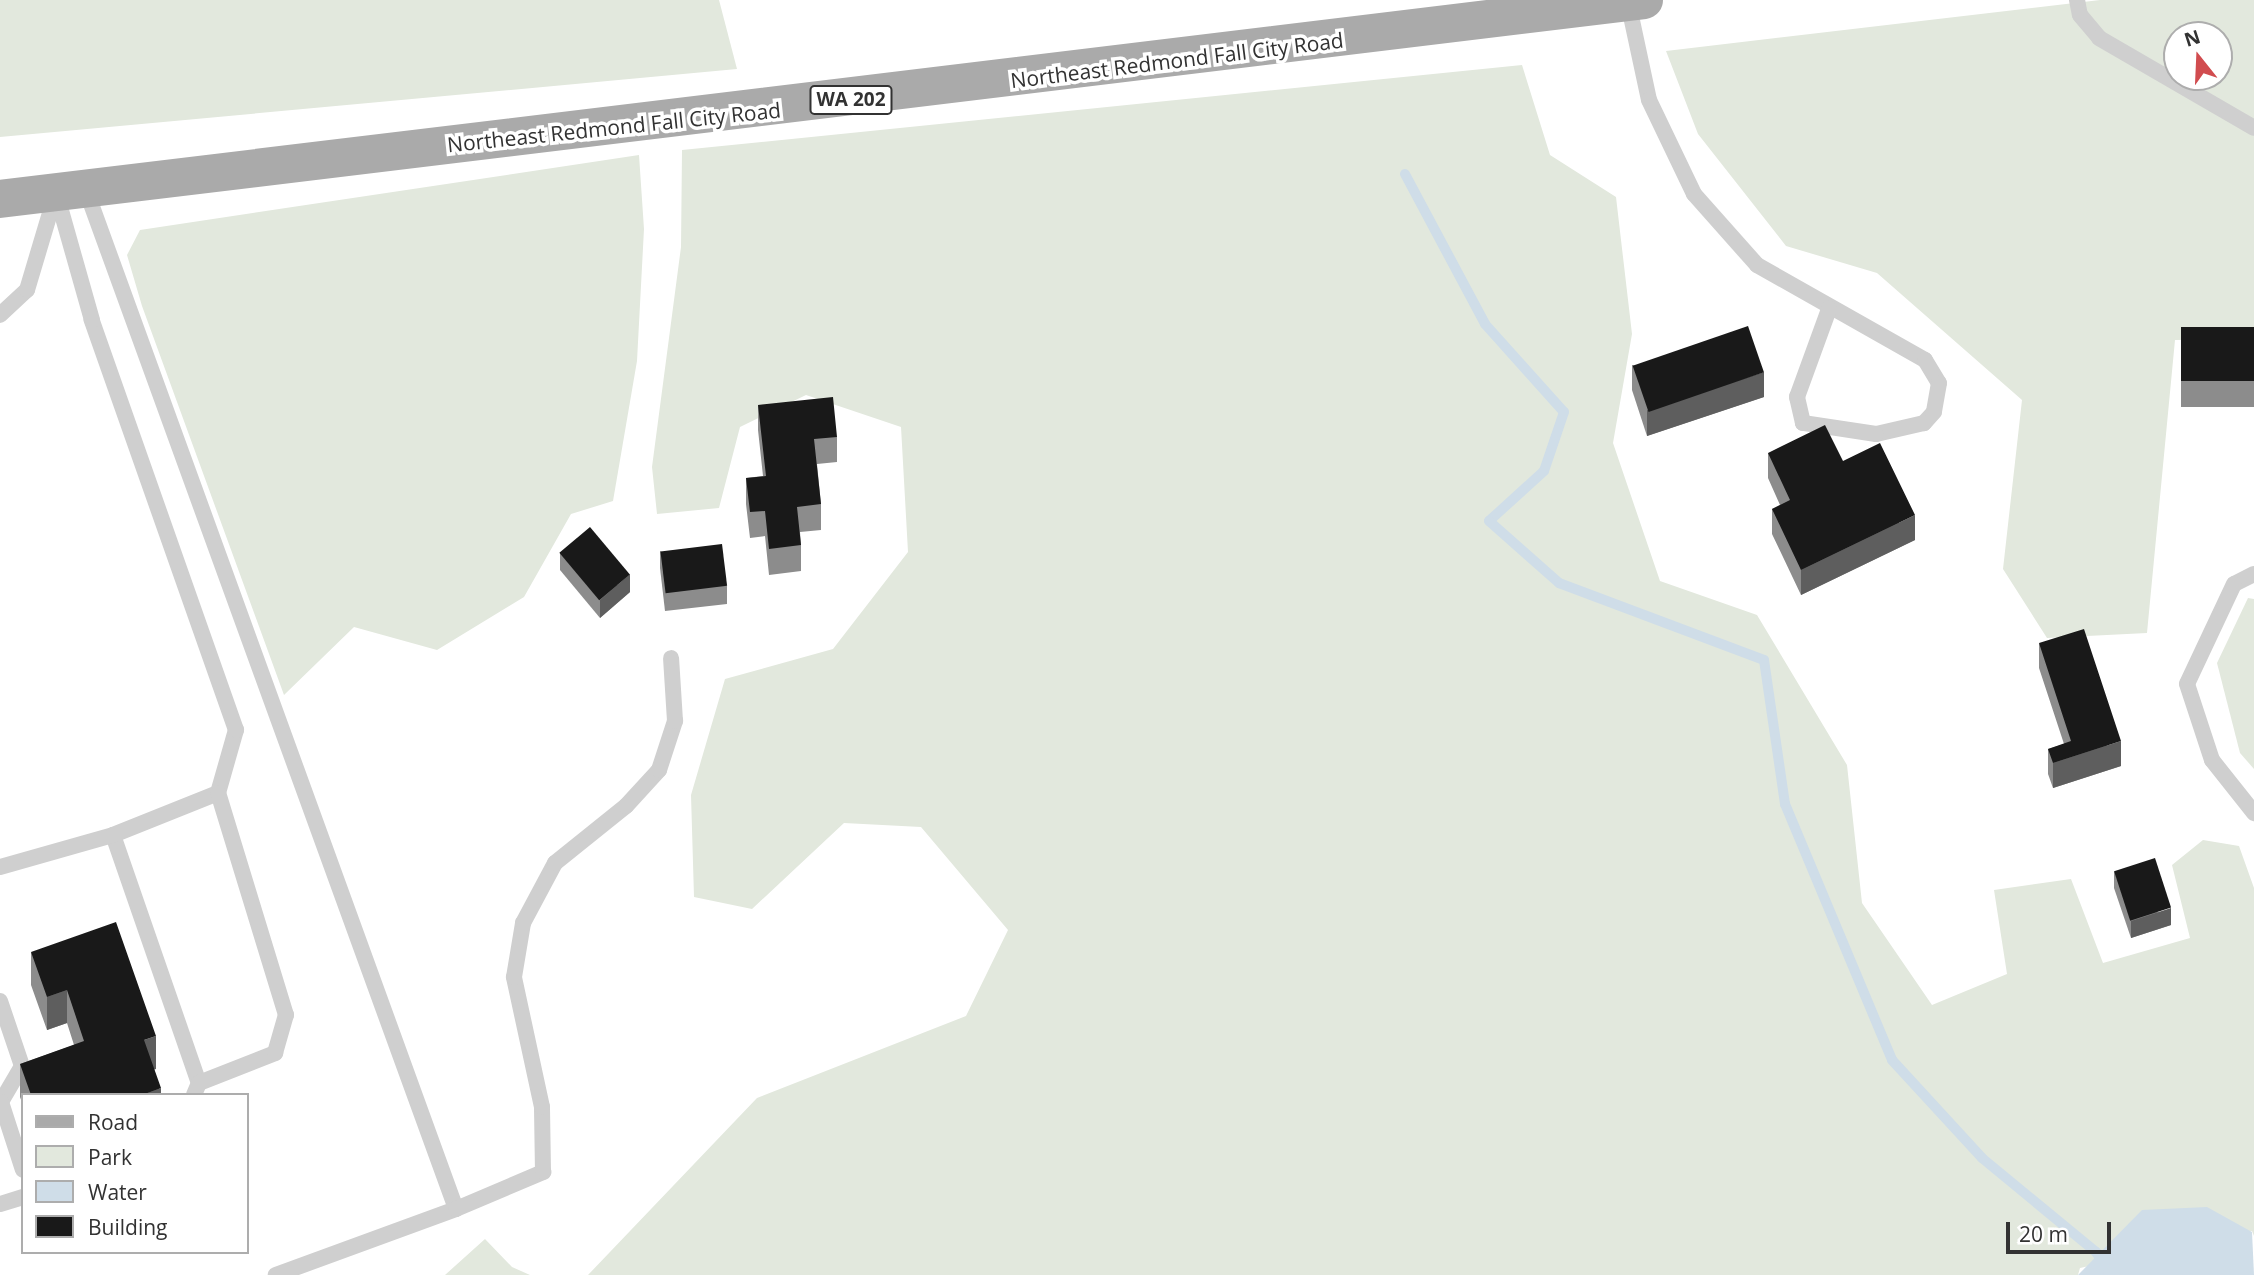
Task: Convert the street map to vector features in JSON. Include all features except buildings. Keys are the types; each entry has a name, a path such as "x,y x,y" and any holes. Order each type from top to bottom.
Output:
{"main road":[{"name":"Northeast Redmond Fall City Road","path":"0,199 1636,1"}],"lane":[{"path":"2077,0 2080,15 2099,38 2254,128"},
{"path":"1636,1 1649,100 1694,194 1757,265 1829,309 1924,360 1939,383 1934,412 1924,423 1877,434 1803,423 1797,397 1829,309"},
{"path":"0,315 27,290 71,192"},
{"path":"71,192 92,320 236,730 218,793 286,1015 275,1053 197,1089 113,835"},
{"path":"71,192 456,1209"},
{"path":"2254,574 2234,584 2187,684 2212,760 2254,813"},
{"path":"276,1275 456,1209 543,1172 542,1107 514,977 523,923 555,863 626,806 659,770 675,721 671,658"},
{"path":"0,867 113,835 218,793"},
{"path":"0,1001 22,1066 1,1102 21,1164"},
{"path":"0,1204 21,1198"}],"green space":[{"path":"0,0 719,0 737,69 0,137"},
{"path":"2100,0 2254,0 2254,339 2175,340 2147,633 2047,638 2003,569 2022,400 1877,273 1786,246 1698,134 1666,51"},
{"path":"1522,65 1550,155 1616,197 1632,334 1613,443 1660,581 1757,615 1847,765 1862,903 1932,1005 2007,974 1994,890 2071,879 2103,963 2190,938 2172,865 2203,840 2239,846 2254,888 2254,1236 2252,1231 2080,1268 2078,1275 588,1275 757,1098 966,1016 1008,930 921,827 844,823 752,909 694,897 691,795 725,679 833,649 908,552 901,427 806,395 740,427 719,508 657,514 652,467 681,247 682,150"},
{"path":"639,155 644,229 637,361 613,501 571,514 524,597 437,650 354,627 284,695 142,306 127,255 140,230"},
{"path":"2248,598 2254,599 2254,769 2240,753 2217,663"},
{"path":"485,1239 512,1267 530,1275 445,1275"}],"water":[{"path":"2207,1207 2252,1232 2254,1275 2078,1275 2142,1210"}],"waterway":[{"path":"1405,174 1485,324 1564,412 1544,471 1489,521 1559,583 1764,660 1785,804 1892,1060 1982,1158 2096,1252 2111,1275"}]}
